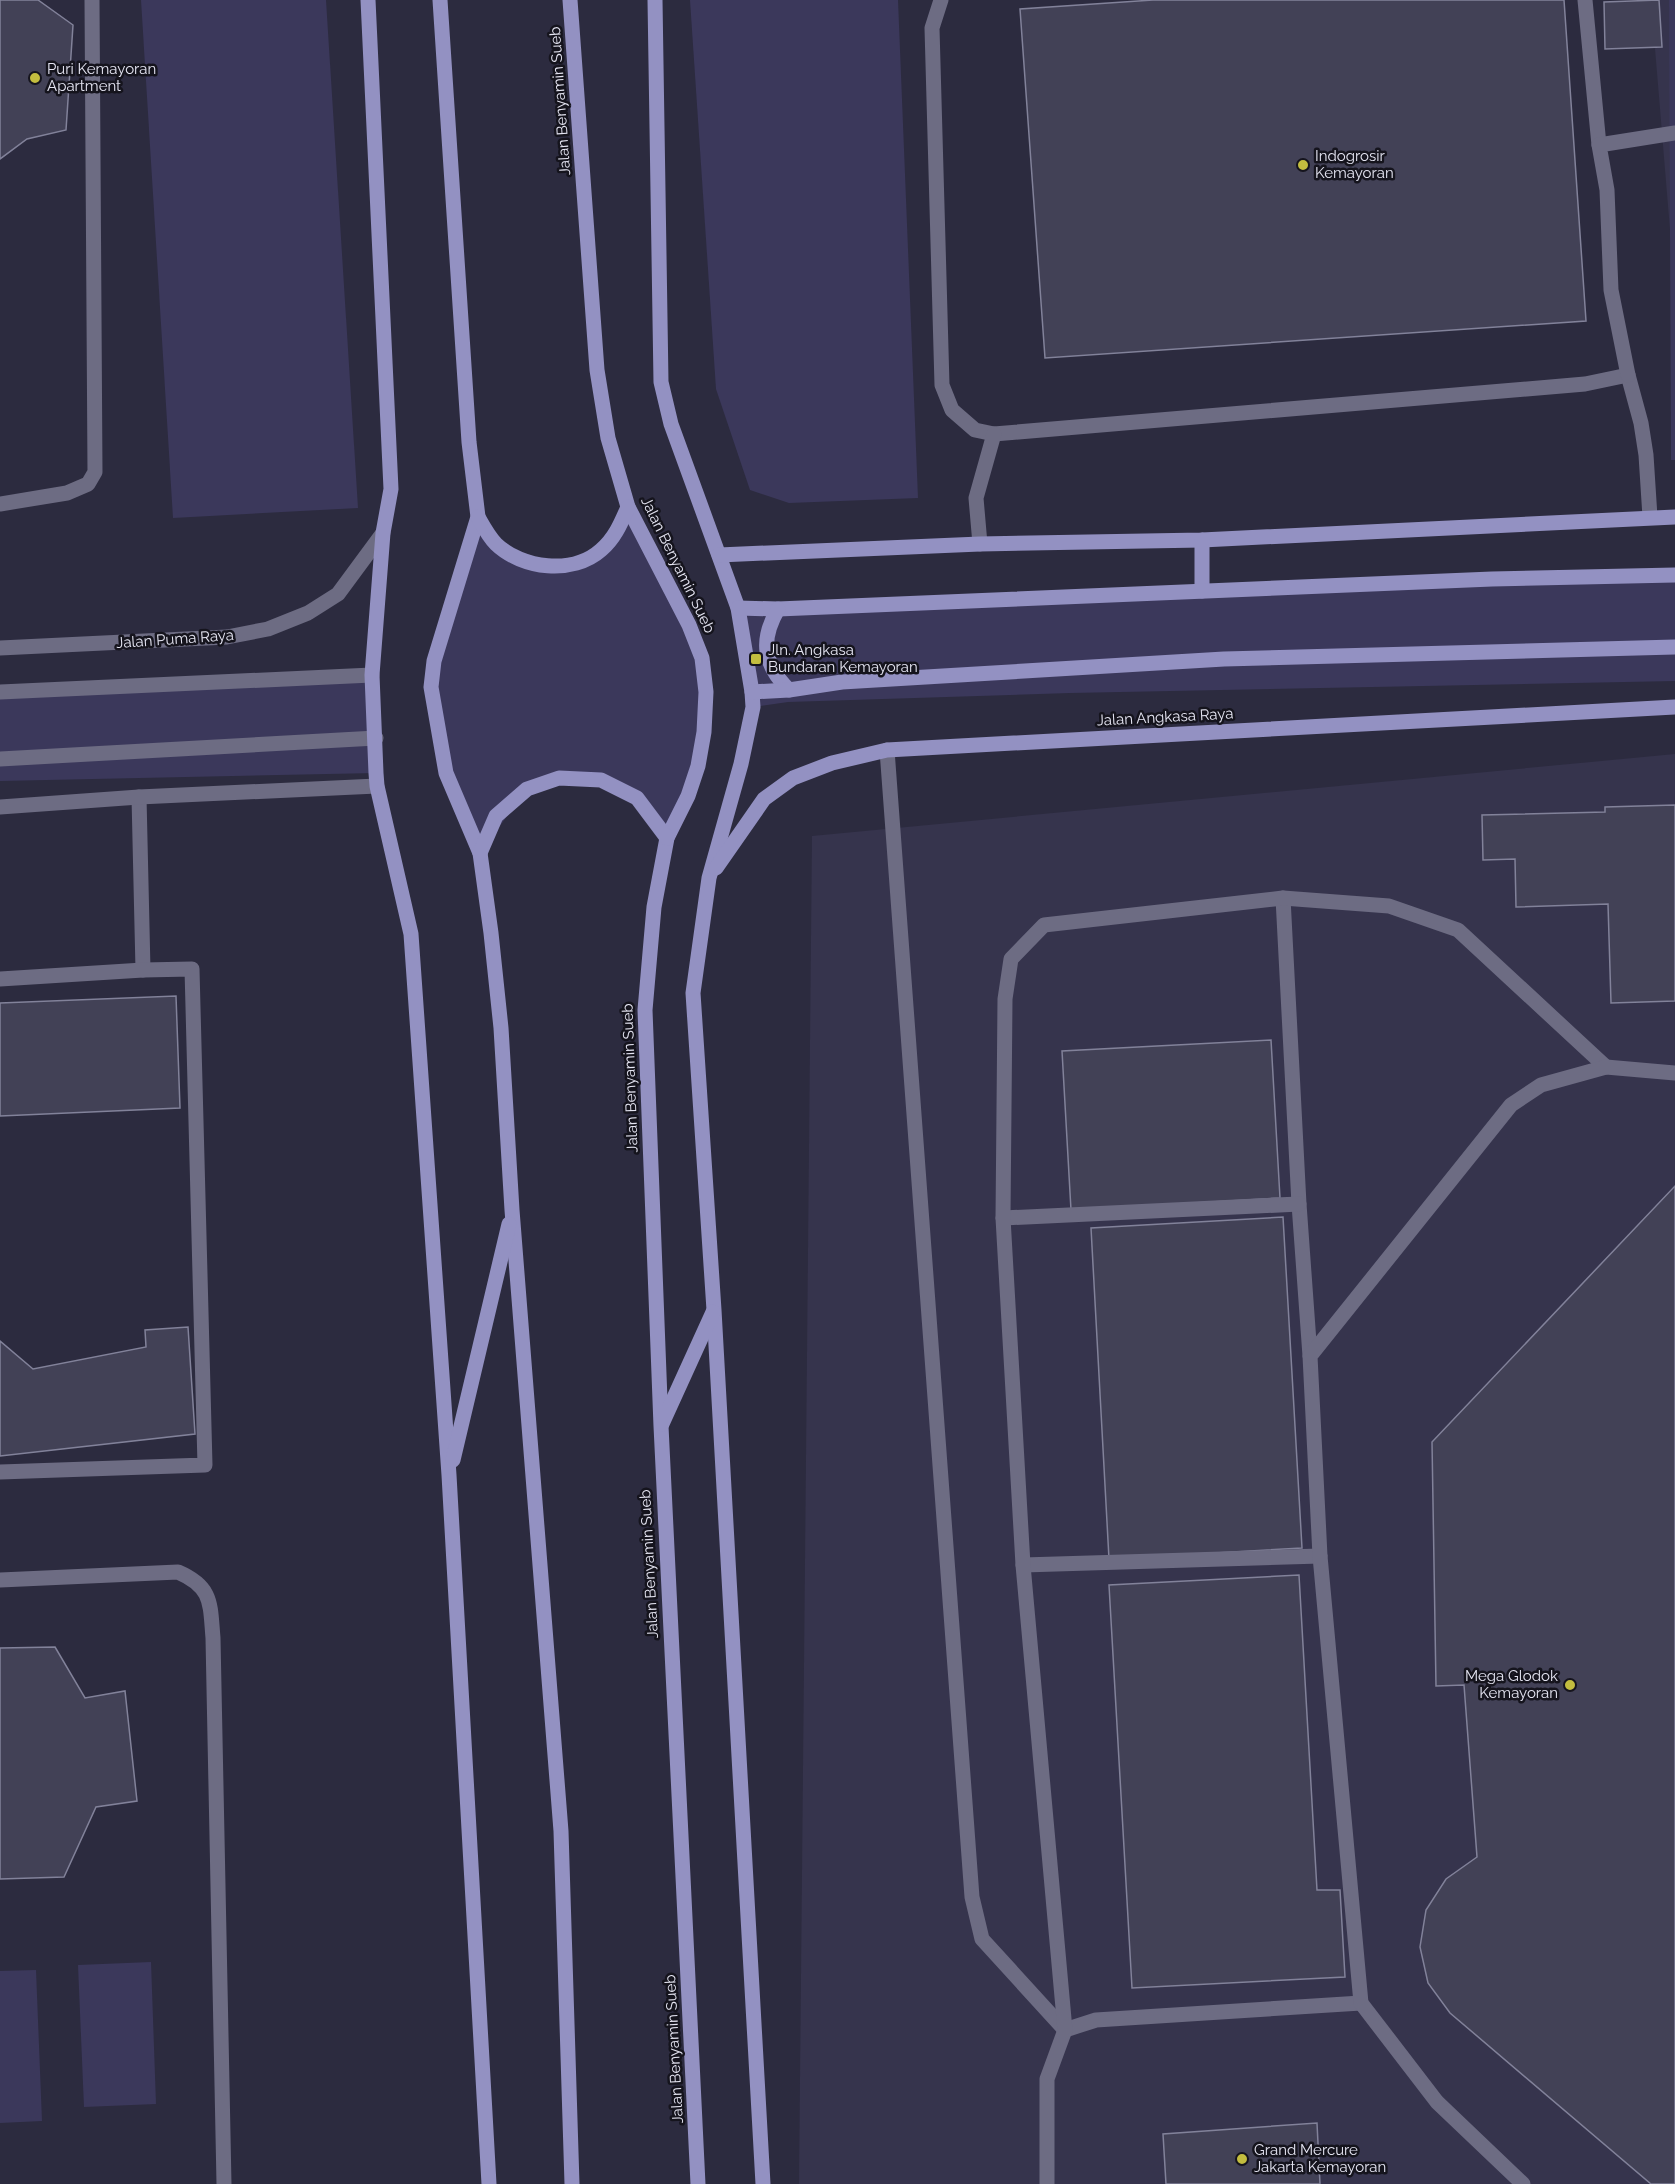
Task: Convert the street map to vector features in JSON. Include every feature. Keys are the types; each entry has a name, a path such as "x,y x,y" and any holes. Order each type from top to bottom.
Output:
{"main road":[{"path":"368,0 391,489 383,532 372,675 377,786 411,934 449,1475 489,2184"},
{"path":"440,0 469,442 478,517 434,661 431,687 446,773 480,853 501,1028 512,1210 561,1831 573,2184"},
{"name":"Jalan Benyamin Sueb","path":"570,0 597,370 608,438 628,507 689,625 702,658 706,692 704,732 698,766 688,796 667,838 654,907 645,1010 661,1426 698,2184"},
{"name":"Jalan Benyamin Sueb","path":"655,0 661,382 671,424 738,608 753,707 741,764 709,878 693,993 714,1310 763,2184"},
{"path":"478,517 495,543 516,558 551,567 582,561 600,550 617,532 628,507"},
{"path":"719,555 980,544 1202,540 1675,517"},
{"path":"1202,540 1202,591"},
{"path":"738,608 778,609 1492,579 1675,575"},
{"path":"778,609 768,632 766,644 772,670 789,690"},
{"path":"752,692 789,690 842,681 1224,659 1675,647"},
{"name":"Jalan Angkasa Raya","path":"709,878 764,799 793,778 832,763 887,750 1675,707"},
{"path":"480,853 496,816 527,789 560,778 601,780 637,798 667,838"},
{"path":"449,1475 512,1210"},
{"path":"661,1426 714,1310"}],"street":[{"path":"0,504 68,493 88,484 95,472 92,0"},
{"path":"941,0 932,28 942,385 952,410 975,430 994,434 1585,384 1628,375"},
{"path":"1585,0 1599,144 1607,190 1611,290 1628,375 1641,423 1646,455 1650,517"},
{"path":"1599,144 1675,133"},
{"path":"980,544 976,498 994,434"},
{"name":"Jalan Puma Raya","path":"0,648 227,637 268,629 308,613 338,594 383,532"},
{"path":"0,692 372,675"},
{"path":"0,759 376,738"},
{"path":"887,750 972,1898 982,1939 1065,2030"},
{"path":"0,807 140,797 377,786"},
{"path":"140,797 143,970"},
{"path":"1047,2184 1047,2079 1065,2030 1023,1565 1003,1218 1005,999 1011,958 1044,926 1283,898 1389,906 1458,930 1606,1066"},
{"path":"1283,898 1320,1556 1361,2003 1437,2102 1523,2184"},
{"path":"0,979 192,969 206,1465 0,1472"},
{"path":"1310,1356 1510,1105 1541,1085 1606,1066 1675,1073"},
{"path":"1003,1218 1299,1204"},
{"path":"1023,1565 1320,1556"},
{"path":"0,1580 178,1572 202,1586 208,1598 213,1638 224,2184"},
{"path":"1065,2030 1096,2020 1361,2003"}],"shaded area":[{"path":"141,0 326,0 358,508 173,518"},
{"path":"690,0 898,0 918,498 789,503 750,490 716,389"},
{"path":"1651,0 1675,0 1675,290"},
{"path":"1669,0 1675,0 1675,460 1671,460"},
{"path":"628,507 702,656 704,732 667,838 637,798 601,780 527,789 480,853 446,773 431,687 478,517 495,543 551,567 600,551"},
{"path":"1675,576 1675,681 1070,693 788,702 753,707 738,608"},
{"path":"372,675 376,773 0,781 0,693"},
{"path":"1675,754 1675,2184 799,2184 812,836"},
{"path":"151,1962 156,2104 84,2107 78,1965"},
{"path":"36,1970 42,2121 0,2123 0,1971"}],"building":[{"name":"Puri Kemayoran Apartment","path":"0,0 38,0 73,25 66,130 27,139 0,159"},
{"name":"Indogrosir Kemayoran","path":"1153,0 1564,0 1586,321 1045,358 1020,9"},
{"path":"1659,0 1662,47 1605,49 1604,2"},
{"path":"1675,805 1675,1001 1611,1003 1608,904 1516,907 1515,859 1483,860 1482,815 1605,812 1605,807"},
{"path":"176,996 180,1108 0,1116 0,1003"},
{"path":"1271,1040 1280,1198 1071,1210 1062,1051"},
{"name":"Mega Glodok Kemayoran","path":"1675,1186 1675,2184 1651,2184 1450,2013 1428,1983 1420,1947 1426,1910 1446,1879 1477,1857 1464,1685 1436,1686 1432,1442"},
{"path":"1283,1217 1302,1548 1109,1559 1091,1228"},
{"path":"188,1327 195,1434 0,1456 0,1341 33,1369 146,1347 145,1330"},
{"path":"1299,1575 1317,1890 1340,1890 1345,1977 1132,1988 1109,1585"},
{"path":"55,1647 85,1698 125,1691 137,1801 96,1807 64,1877 0,1879 0,1648"},
{"name":"Grand Mercure Jakarta Kemayoran","path":"1317,2123 1320,2184 1166,2184 1163,2134"}],"place":[{"name":"Puri Kemayoran Apartment","path":"35,78"},
{"name":"Indogrosir Kemayoran","path":"1303,165"},
{"name":"Jln. Angkasa Bundaran Kemayoran","path":"756,659"},
{"name":"Mega Glodok Kemayoran","path":"1570,1685"},
{"name":"Grand Mercure Jakarta Kemayoran","path":"1242,2159"}]}
